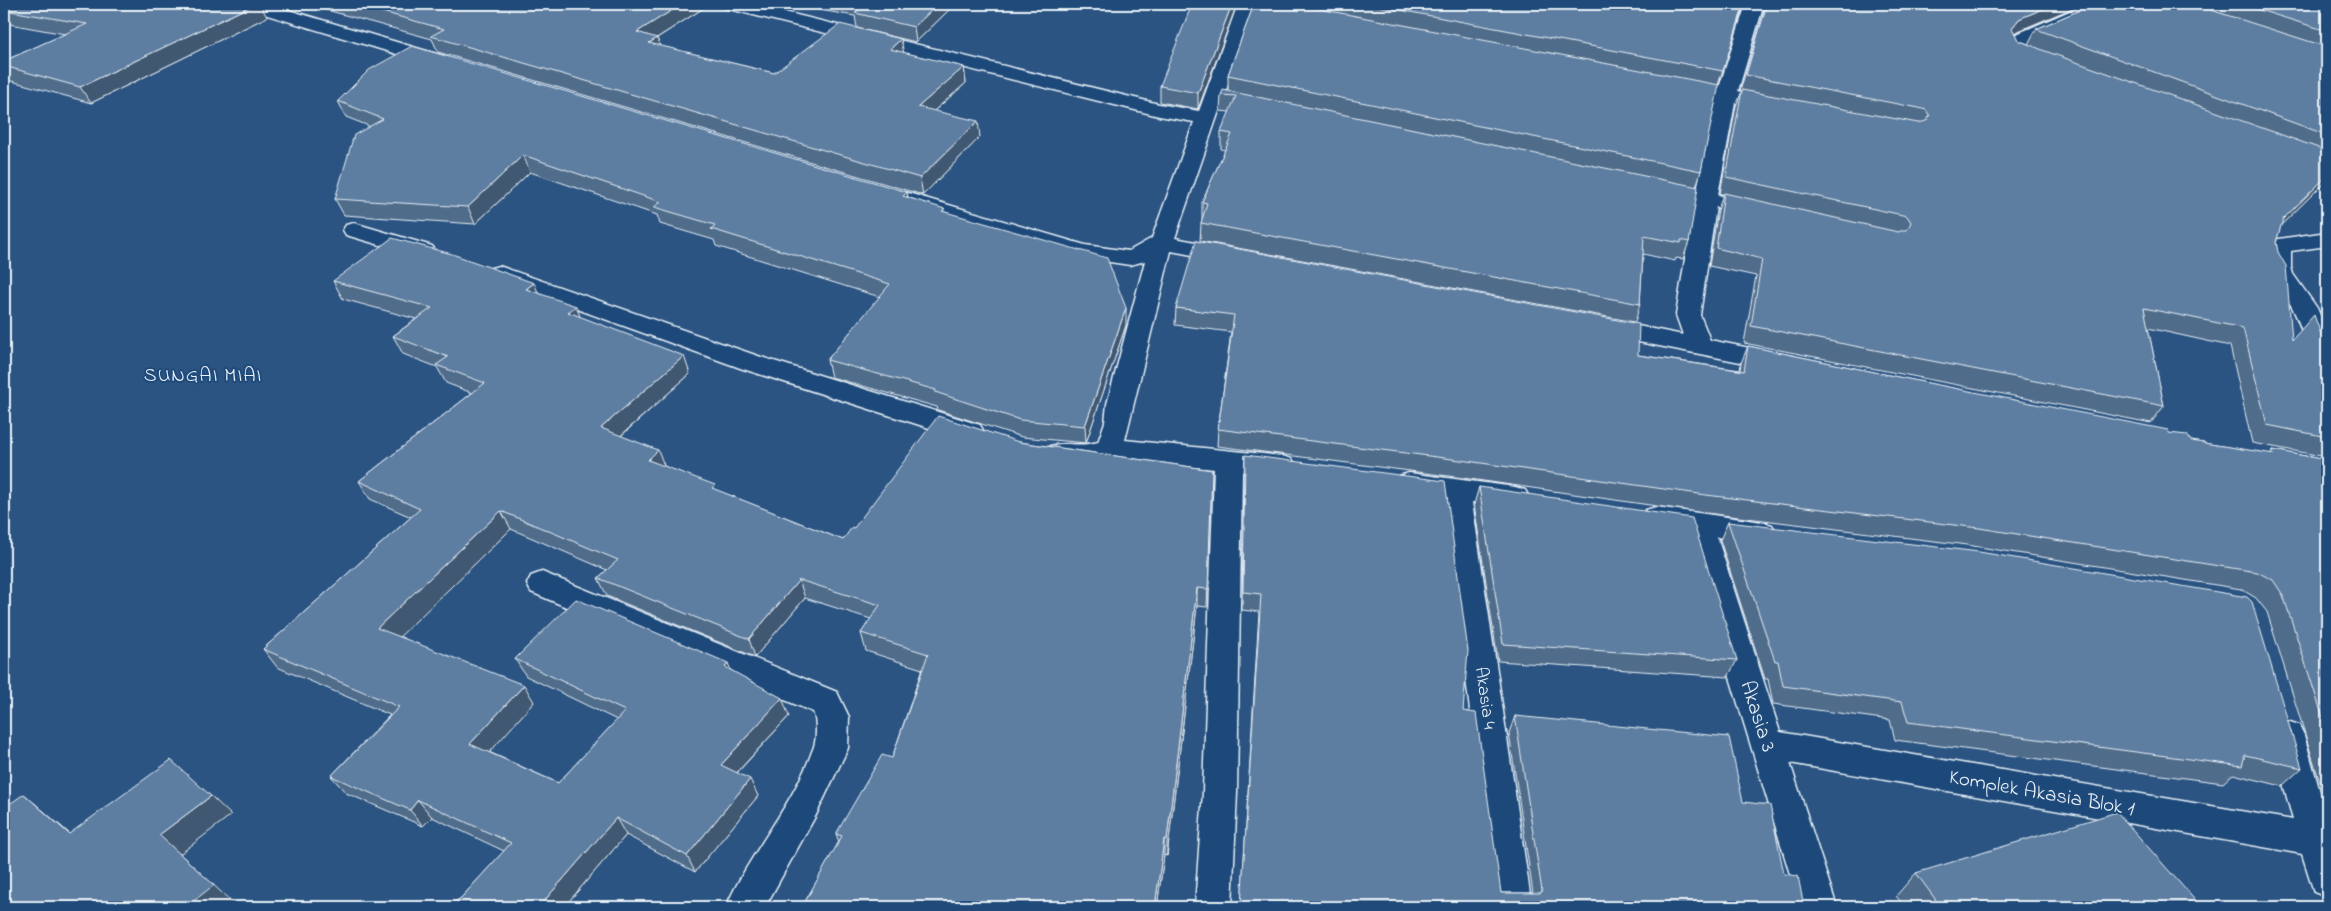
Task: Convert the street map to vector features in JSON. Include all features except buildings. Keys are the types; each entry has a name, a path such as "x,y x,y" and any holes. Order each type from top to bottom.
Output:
{"street":[{"path":"250,4 458,66"},
{"path":"731,4 1159,110 1204,118"},
{"path":"1109,448 1118,422 1120,404 1162,242 1204,118 1251,5 1226,4"},
{"path":"2062,68 2018,50 2015,45 2019,40 2100,4"},
{"path":"1699,344 1688,315 1706,199 1727,95 1748,9"},
{"path":"1669,84 1795,109"},
{"path":"1214,97 1272,109"},
{"path":"1639,185 1774,214"},
{"path":"893,195 1082,251 1115,257 1130,258 1143,254 1162,242 1248,258"},
{"path":"354,230 446,257"},
{"path":"2327,239 2280,245 2277,258 2284,283 2304,306 2327,367"},
{"path":"474,265 511,276 752,363 993,439"},
{"path":"1584,323 1804,366"},
{"path":"1039,450 1083,456 1109,448 1307,470"},
{"path":"1214,907 1220,792 1228,460"},
{"path":"1387,480 1543,502"},
{"name":"Akasia 4","path":"1456,489 1514,907"},
{"path":"1630,514 1784,536"},
{"name":"Akasia 3","path":"1698,524 1818,907"},
{"path":"542,584 825,702 832,717 831,748 804,804 745,907"},
{"path":"2278,706 2318,826 2327,880"},
{"name":"Komplek Akasia Blok 1","path":"1768,745 2318,826"}],"district":[{"name":"SUNGAI MIAI","path":"203,374"}]}
